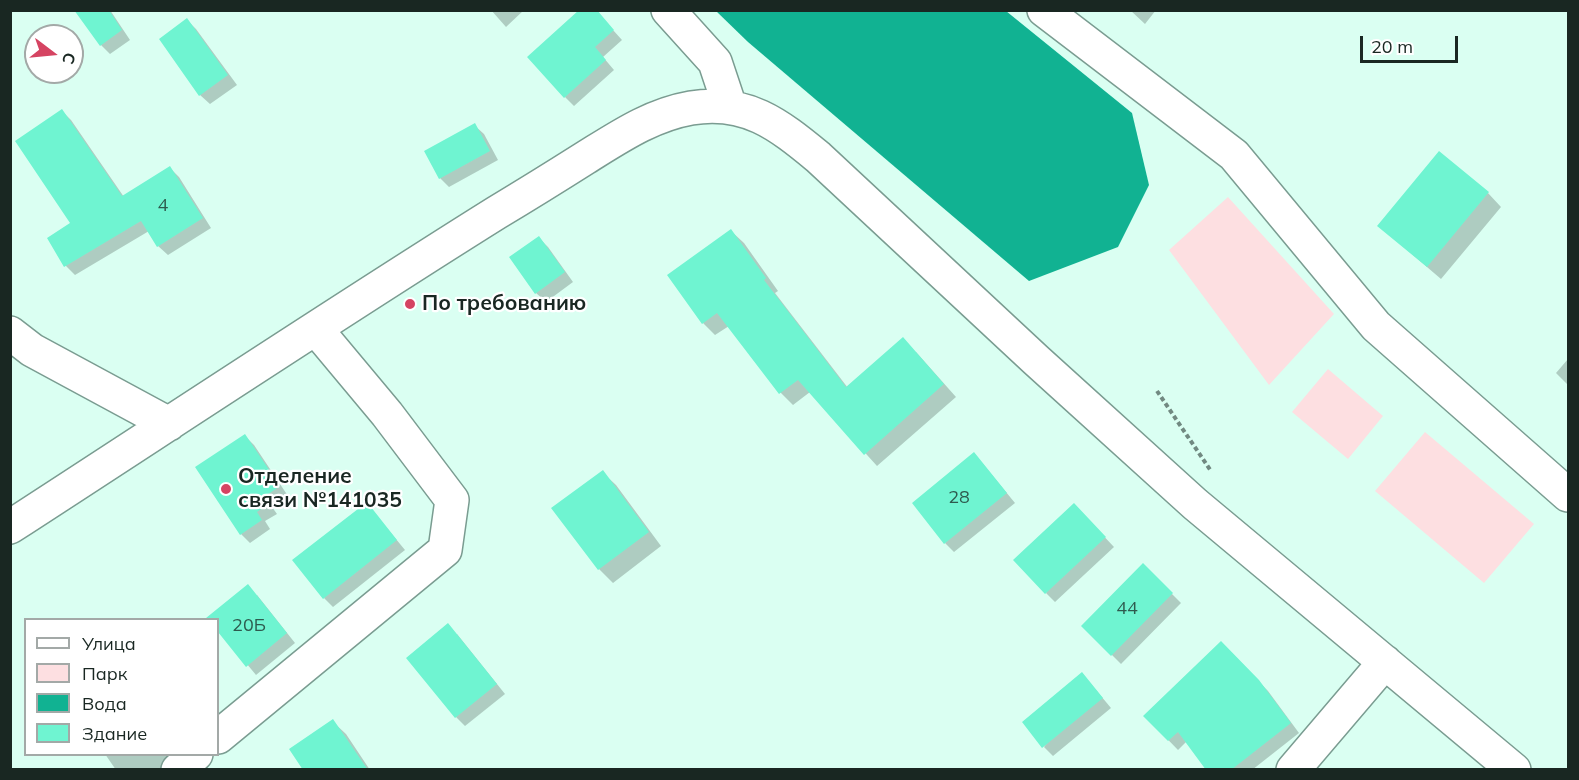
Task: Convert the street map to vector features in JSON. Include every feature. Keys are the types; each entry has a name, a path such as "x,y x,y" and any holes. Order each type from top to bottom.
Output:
{"street":[{"path":"668,10 715,62 730,107"},
{"path":"1044,10 1234,155 1376,326 1569,495"},
{"path":"10,527 636,126 668,113 694,108 730,107 748,110 785,129 1195,504 1514,770"},
{"path":"219,736 445,550 452,500 387,414 316,329"},
{"path":"10,333 32,350 169,424"},
{"path":"1293,770 1385,662"},
{"path":"178,770 194,756"}],"path":[{"path":"1156,391 1216,478 1195,504"}],"green space":[{"path":"1228,197 1334,314 1269,385 1169,250"},
{"path":"1328,369 1383,416 1348,459 1292,412"},
{"path":"1425,432 1534,524 1484,583 1375,491"}],"water":[{"path":"716,11 1006,11 1132,113 1149,185 1118,247 1029,281 748,42"}],"building":[{"path":"74,10 109,10 122,30 100,46"},
{"path":"579,10 597,10 614,30 595,47 606,60 564,98 527,57"},
{"path":"187,18 228,75 199,96 159,39"},
{"path":"62,109 122,196 170,166 203,218 157,247 141,221 64,267 47,238 70,223 15,141"},
{"path":"475,123 490,151 439,179 424,151"},
{"path":"1439,151 1489,192 1427,267 1377,226"},
{"path":"731,229 766,278 764,280 846,387 903,337 944,384 864,455 798,380 779,394 717,313 702,324 667,275"},
{"path":"539,236 565,272 535,294 509,257"},
{"path":"245,434 280,486 264,497 268,504 257,512 262,520 240,535 195,467"},
{"path":"974,452 1007,493 944,544 912,503"},
{"path":"603,470 649,532 598,570 551,508"},
{"path":"367,502 397,540 323,599 292,560"},
{"path":"1074,503 1106,537 1045,594 1013,560"},
{"path":"1143,563 1173,593 1111,656 1081,626"},
{"path":"248,584 287,633 246,667 219,633 219,618 206,618"},
{"path":"448,623 497,684 455,718 406,658"},
{"path":"1221,641 1259,680 1291,723 1231,770 1206,770 1178,732 1168,741 1143,716"},
{"path":"1082,672 1103,698 1042,748 1022,722"},
{"path":"333,719 368,770 303,770 289,749"}],"place":[{"name":"По требованию","path":"410,304"},
{"name":"Отделение связи №141035","path":"226,489"}]}
